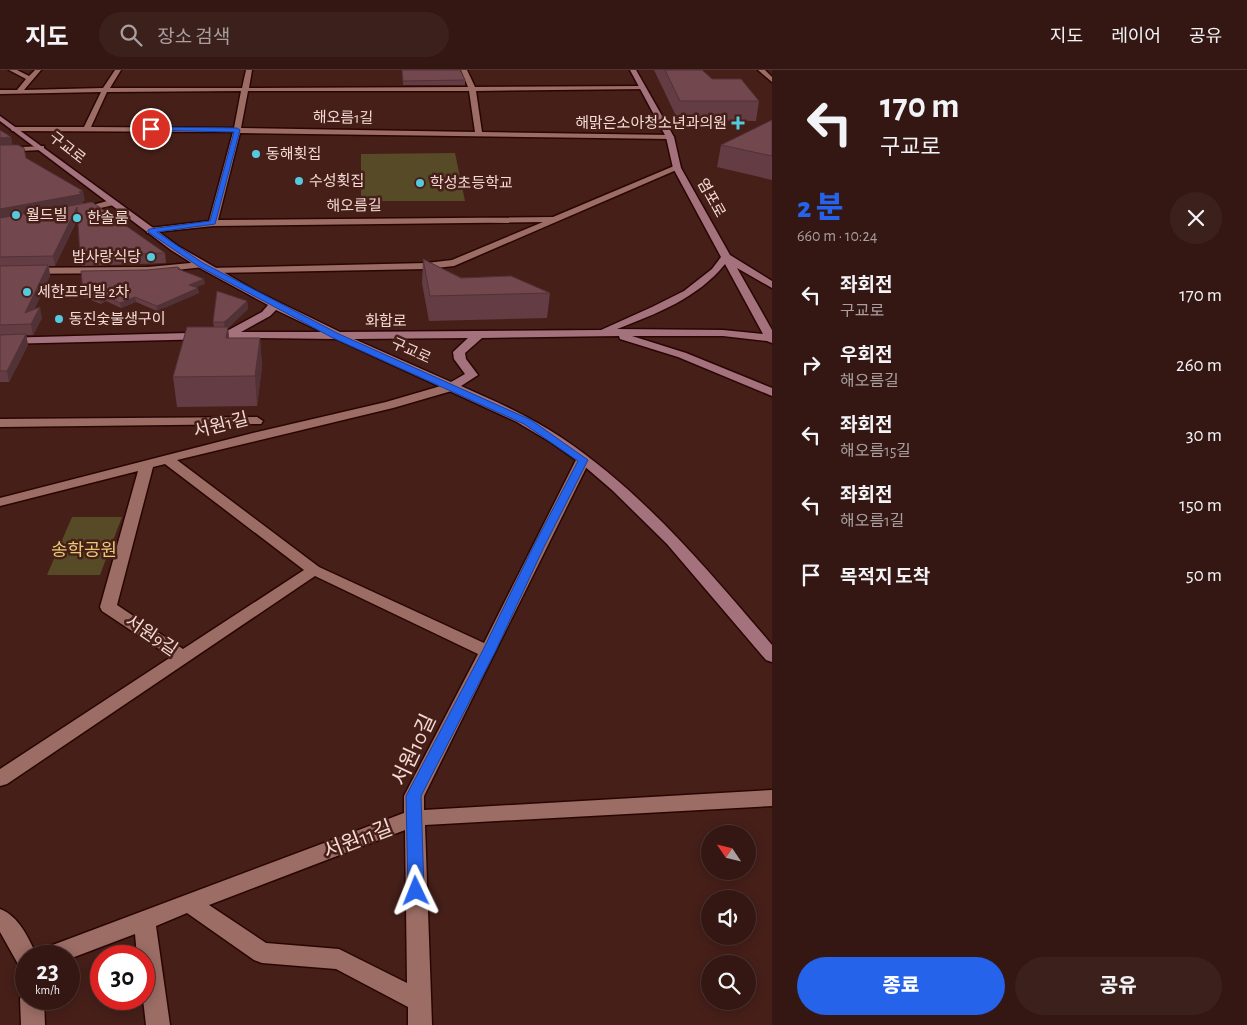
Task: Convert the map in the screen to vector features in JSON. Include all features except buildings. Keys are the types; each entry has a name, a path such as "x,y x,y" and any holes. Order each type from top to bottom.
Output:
{"main road":[{"name":"염포로","path":"633,70 670,137 677,168 771,339"},
{"name":"구교로","path":"0,118 42,148 111,203 201,265 336,336 527,422 583,460 654,522 695,566 772,656"},
{"path":"598,334 655,310 690,291 719,268 726,257 772,286"},
{"path":"228,335 266,314 275,304"},
{"name":"화합로","path":"0,341 228,335 336,336 662,332 714,333 771,339"},
{"path":"598,334 615,335 657,346 734,375 772,392"},
{"path":"451,387 472,375 460,359 459,352 479,335"}],"street":[{"path":"12,70 30,79"},
{"path":"19,92 38,70"},
{"path":"86,130 105,90 118,70"},
{"path":"212,223 237,130 249,70"},
{"path":"464,70 472,88 479,134"},
{"path":"761,70 772,80"},
{"path":"0,92 643,88"},
{"name":"해오름1길","path":"15,129 237,130 670,137"},
{"path":"0,150 42,148"},
{"name":"해오름길","path":"211,270 427,266 454,263 677,168"},
{"path":"73,211 111,203"},
{"name":"해오름길","path":"150,231 212,223 559,219"},
{"path":"0,271 148,270 201,265"},
{"name":"서원1길","path":"0,502 389,405 451,387"},
{"path":"0,423 258,421"},
{"path":"167,459 314,570 488,652"},
{"name":"서원10길","path":"420,1025 414,796 583,460"},
{"name":"서원9길","path":"0,779 184,658 108,607 147,464"},
{"path":"184,658 314,570"},
{"name":"서원11길","path":"80,945 414,818 772,798"},
{"path":"189,903 262,953 339,959 419,1001"},
{"path":"0,918 11,929 20,945"},
{"path":"144,921 158,1025"},
{"path":"32,1010 33,1025"}],"green space":[{"path":"455,153 465,201 361,201 361,154"},
{"name":"송학공원","path":"72,517 122,517 100,575 47,575"}],"place":[{"name":"해맑은소아청소년과의원","path":"738,123"},
{"name":"동해횟집","path":"256,154"},
{"name":"수성횟집","path":"299,181"},
{"name":"학성초등학교","path":"420,183"},
{"name":"월드빌","path":"16,215"},
{"name":"한솔룸","path":"77,218"},
{"name":"밥사랑식당","path":"151,257"},
{"name":"세한프리빌 2차","path":"27,292"},
{"name":"동진숯불생구이","path":"59,319"}],"route":[{"path":"151,129 237,130 212,223 150,231 201,265 336,336 500,408 527,422 558,441 583,460 414,796 416,891"}]}
